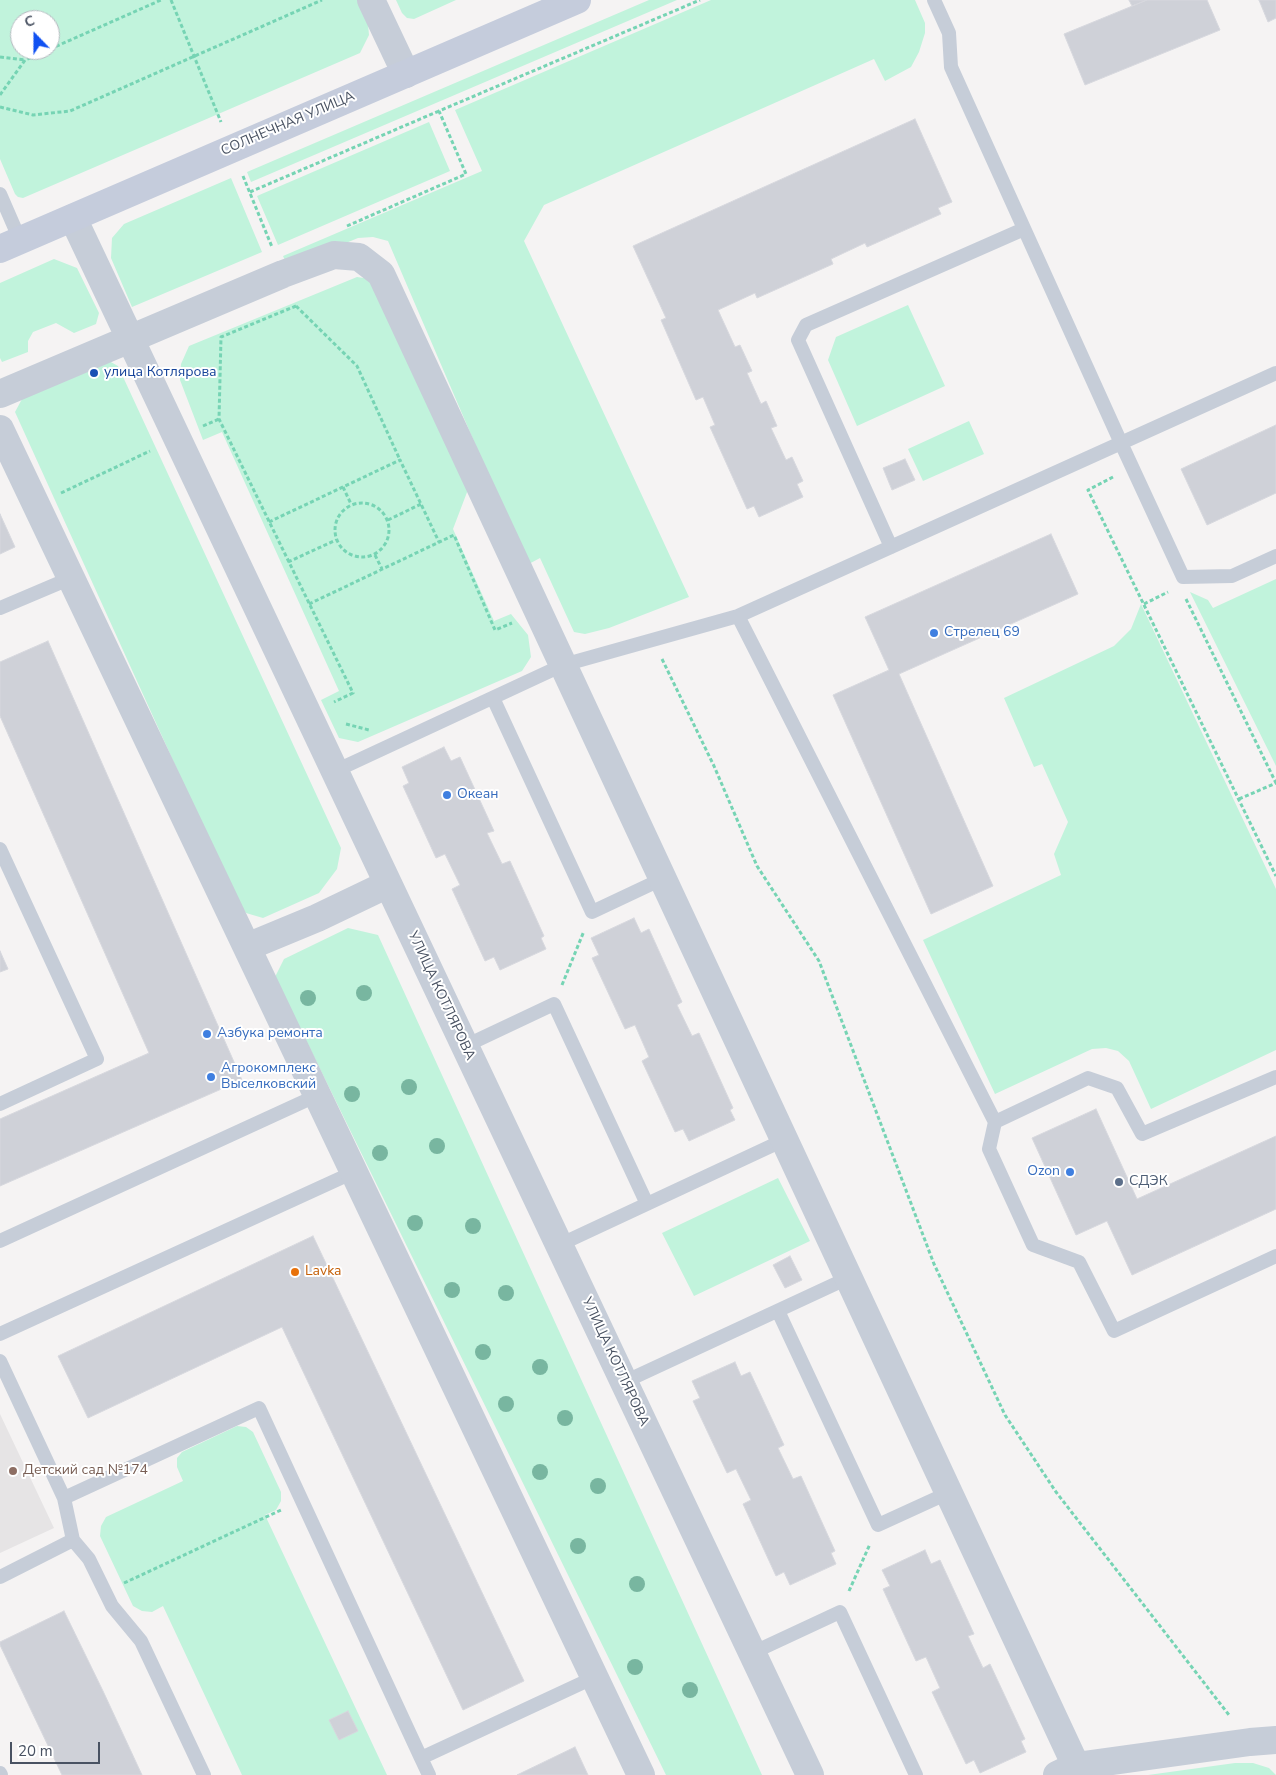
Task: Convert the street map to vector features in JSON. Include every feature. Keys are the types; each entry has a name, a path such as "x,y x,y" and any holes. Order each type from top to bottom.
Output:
{"main road":[{"name":"СОЛНЕЧНАЯ УЛИЦА","path":"10,245 577,0"}],"street":[{"path":"371,0 406,74"},
{"name":"УЛИЦА КОТЛЯРОВА","path":"73,218 810,1775"},
{"path":"0,394 283,274 334,255 359,257 381,274 948,1493 1066,1771 1263,1741"},
{"path":"0,430 641,1775"},
{"path":"247,947 318,918 388,884"}],"lane":[{"path":"934,0 949,34 950,67 1183,577 1232,576 1276,556"},
{"path":"0,194 10,245"},
{"path":"891,547 798,340 806,325 1024,229"},
{"path":"335,772 563,665 738,616 1276,373"},
{"path":"0,608 71,578"},
{"path":"738,616 995,1122 989,1149 1033,1245 1079,1262 1114,1332 1276,1256"},
{"path":"493,698 592,912 662,879"},
{"path":"0,849 97,1059 0,1104"},
{"path":"465,1046 554,1004 647,1204"},
{"path":"995,1122 1088,1078 1117,1088 1142,1134 1276,1077"},
{"path":"0,1241 318,1096"},
{"path":"559,1245 784,1140"},
{"path":"0,1334 354,1172"},
{"path":"624,1382 848,1278"},
{"path":"778,1311 878,1526 948,1493"},
{"path":"0,1361 64,1498 73,1540 89,1559 112,1606 141,1641 204,1775"},
{"path":"64,1498 259,1408 429,1775"},
{"path":"0,1577 73,1540"},
{"path":"752,1653 840,1612 916,1775"},
{"path":"421,1758 595,1677"}],"path":[{"path":"60,45 161,0"},
{"path":"171,0 215,108"},
{"path":"0,107 33,116 70,110 322,0"},
{"path":"250,192 700,0"},
{"path":"0,95 25,60"},
{"path":"339,229 466,174 440,111"},
{"path":"241,172 296,306 357,366 439,542"},
{"path":"296,306 221,337 219,419 353,693 330,703 334,710"},
{"path":"36,505 219,419"},
{"path":"269,522 400,460"},
{"path":"1117,476 1088,490 1276,876"},
{"path":"343,487 352,504"},
{"path":"364,502 380,508 388,520 390,536 381,550 375,555 361,558 345,552 336,540 334,528 339,514 352,504 364,502"},
{"path":"388,520 421,504"},
{"path":"309,604 454,535 495,630 515,621 518,627"},
{"path":"288,562 336,540"},
{"path":"375,555 382,569"},
{"path":"1144,604 1173,590"},
{"path":"1184,595 1276,783 1239,800"},
{"path":"653,641 714,766 757,866 819,960 934,1264 1005,1415 1056,1492 1263,1741"},
{"path":"343,721 348,726 372,731"},
{"path":"554,1004 592,912"},
{"path":"105,1591 302,1500"},
{"path":"840,1612 878,1526"}],"shaded area":[{"name":"Детский сад №174","path":"0,1414 54,1528 0,1553"}],"green space":[{"path":"0,0 358,0 368,24 369,35 360,53 23,198 15,194 0,159"},
{"path":"396,0 456,0 414,19 407,18 402,13"},
{"path":"649,0 677,0 251,182 247,172"},
{"path":"711,0 915,0 925,23 925,33 919,52 911,67 885,81 874,59 544,205 524,241 689,597 609,628 585,634 574,632 540,558 527,565 388,241 373,237 358,238 288,267 283,256 482,171 455,110"},
{"path":"429,122 450,171 278,245 257,196"},
{"path":"231,178 262,252 132,307 111,258 112,238 124,224"},
{"path":"54,259 77,268 99,313 96,324 74,333 56,323 33,332 28,341 28,352 2,362 0,358 0,283"},
{"path":"357,277 377,280 469,487 453,529 494,621 511,614 528,635 531,657 522,671 358,742 339,738 321,700 339,691 222,432 203,440 180,380 181,364 189,346"},
{"path":"908,305 945,386 857,426 828,360 836,337"},
{"path":"109,361 118,366 341,848 337,869 319,893 263,918 246,913 234,895 15,412 22,399"},
{"path":"969,421 984,454 923,481 908,449"},
{"path":"1276,579 1276,766 1190,592 1208,600 1213,608"},
{"path":"1141,604 1276,889 1276,1050 1151,1109 1129,1061 1118,1051 1106,1048 1092,1049 995,1094 923,940 1061,875 1054,854 1068,822 1042,764 1034,767 1004,698 1114,646 1131,629"},
{"path":"348,928 378,935 762,1775 666,1775 275,977 284,959"},
{"path":"778,1178 810,1241 694,1296 662,1233"},
{"path":"237,1426 246,1427 253,1432 281,1492 281,1501 276,1510 265,1515 387,1775 242,1775 163,1606 152,1612 142,1611 133,1606 100,1536 101,1526 106,1517 183,1481 177,1467 177,1458 182,1452"},
{"path":"1235,1763 1253,1763 1269,1768 1276,1775 1148,1775"}],"building":[{"path":"1129,0 1147,0 1132,6"},
{"path":"1147,0 1207,0 1220,30 1085,85 1064,34"},
{"path":"1259,0 1276,0 1276,18 1268,22"},
{"path":"915,119 952,202 938,208 941,214 867,247 865,243 831,259 833,264 757,298 755,293 718,310 735,347 740,345 752,371 747,373 761,404 766,401 777,426 771,428 786,460 792,457 803,481 797,484 803,497 759,517 754,506 747,509 710,427 715,425 703,397 696,400 661,320 666,318 633,246"},
{"path":"1276,425 1276,493 1207,525 1181,469"},
{"path":"905,459 915,480 892,490 883,468"},
{"path":"0,514 15,547 0,554"},
{"path":"1051,534 1078,594 899,674 993,886 931,914 833,695 889,670 865,617"},
{"path":"48,641 242,1080 0,1186 0,1119 149,1053 0,716 0,662"},
{"path":"444,747 451,761 460,757 494,831 487,833 502,864 510,861 544,936 541,938 546,949 500,970 494,957 485,961 452,889 460,885 445,854 436,858 403,786 409,783 402,767"},
{"path":"634,918 641,933 649,929 682,1002 677,1005 692,1036 699,1033 733,1108 730,1110 735,1120 689,1141 683,1129 675,1132 642,1061 649,1057 635,1025 625,1029 592,958 599,955 591,938"},
{"path":"0,951 8,969 0,972"},
{"path":"1096,1109 1137,1199 1276,1136 1276,1209 1132,1275 1107,1221 1076,1235 1032,1138"},
{"path":"313,1236 524,1681 463,1710 282,1327 88,1418 58,1356"},
{"path":"790,1256 802,1280 785,1288 773,1265"},
{"path":"735,1362 741,1376 750,1372 784,1445 778,1448 793,1479 801,1476 835,1551 831,1553 836,1564 790,1585 784,1572 776,1576 743,1504 751,1500 736,1469 727,1473 693,1401 700,1398 692,1381"},
{"path":"925,1550 931,1564 940,1560 974,1634 968,1636 983,1668 990,1664 1025,1739 1021,1741 1026,1752 980,1773 974,1760 966,1764 932,1692 940,1688 926,1657 916,1661 883,1589 890,1586 882,1570"},
{"path":"64,1611 142,1775 62,1775 0,1645 0,1642"},
{"path":"348,1711 358,1731 339,1740 329,1720"},
{"path":"575,1747 588,1775 517,1775"}],"place":[{"name":"улица Котлярова","path":"94,373"},
{"name":"Стрелец 69","path":"934,633"},
{"name":"Океан","path":"447,795"},
{"name":"Азбука ремонта","path":"207,1034"},
{"name":"Агрокомплекс Выселковский","path":"211,1077"},
{"name":"Ozon","path":"1070,1172"},
{"name":"СДЭК","path":"1119,1182"},
{"name":"Lavka","path":"295,1272"},
{"name":"Детский сад №174","path":"13,1471"}]}
